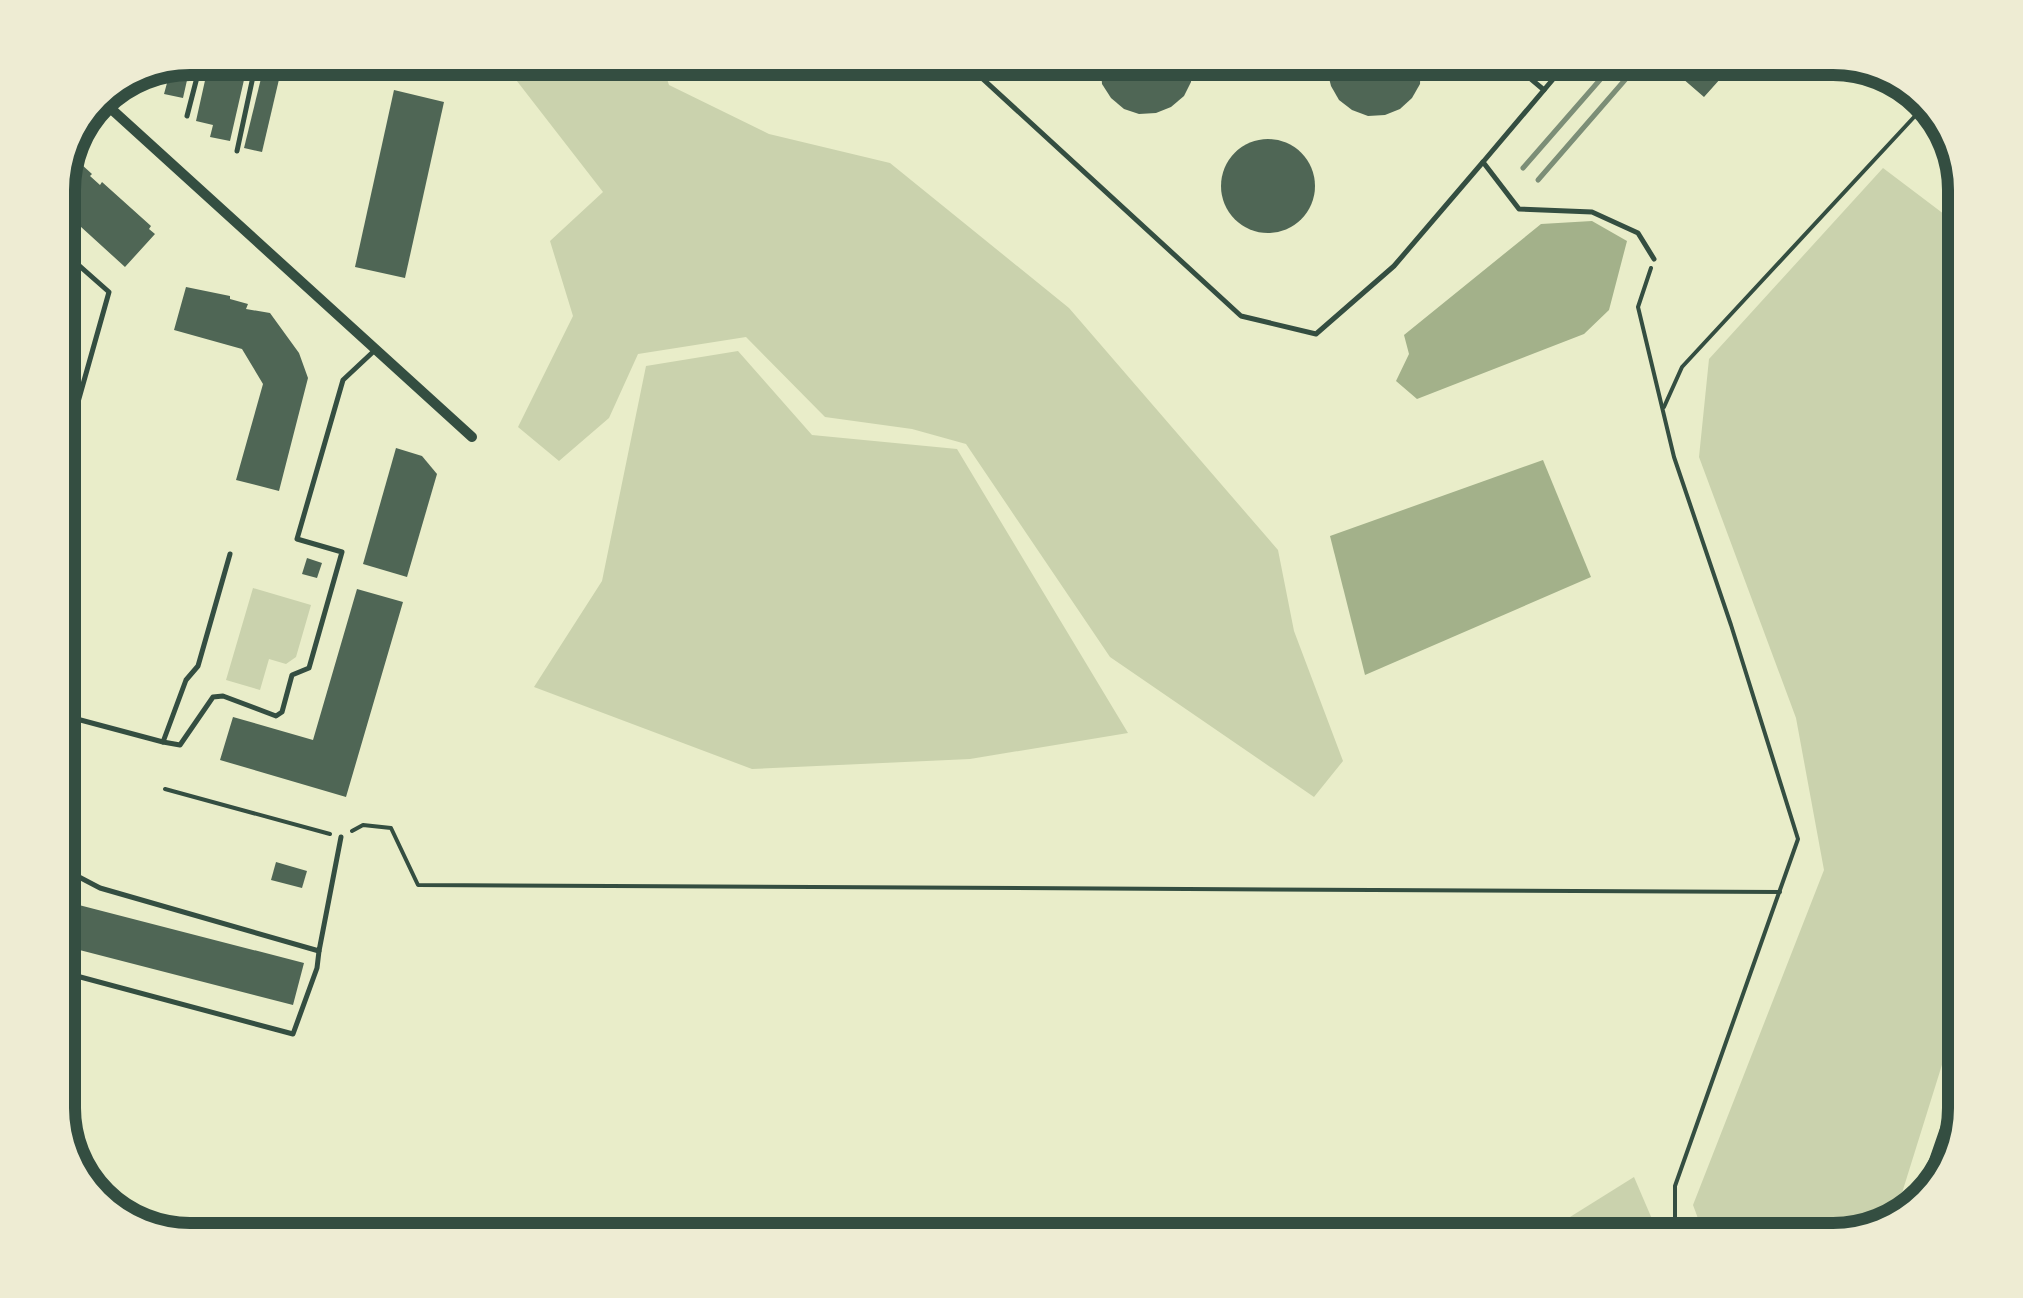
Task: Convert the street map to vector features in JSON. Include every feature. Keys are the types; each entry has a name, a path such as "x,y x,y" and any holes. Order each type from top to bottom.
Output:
{"street":[{"path":"110,108 472,437"},
{"path":"1933,1165 1946,1126"}],"lane":[{"path":"186,116 197,75"},
{"path":"237,151 253,75"},
{"path":"979,75 1241,316 1316,334 1394,266 1557,75"},
{"path":"1526,75 1544,90"},
{"path":"1484,162 1519,209 1592,212 1638,233 1654,259"},
{"path":"75,262 108,292 78,402"},
{"path":"75,719 180,745 213,697 222,696 276,716 282,712 292,675 309,668 342,552 297,539 343,380 376,349"},
{"path":"162,742 186,680 198,666 230,554"},
{"path":"75,976 293,1034 317,968 341,837"},
{"path":"75,875 100,888 319,951"}],"path":[{"path":"1662,411 1682,367 1918,112"},
{"path":"1654,259 1638,307 1662,411 1798,840 1674,1186 1675,1223"},
{"path":"166,789 341,837 362,825 390,828 418,886 1780,892"}],"shaded area":[{"path":"512,75 666,75 669,85 769,134 890,163 1069,308 1278,550 1294,631 1343,761 1314,797 1110,657 966,444 912,429 825,417 746,337 638,354 609,418 559,461 518,427 573,316 550,241 603,192"},
{"path":"1883,168 1948,217 1948,1045 1899,1202 1877,1214 1848,1222 1700,1223 1693,1205 1824,870 1796,718 1699,457 1709,359"},
{"path":"1592,221 1627,241 1609,310 1584,334 1417,399 1396,381 1409,354 1404,335 1541,224"},
{"path":"738,351 812,435 957,449 1128,733 970,759 752,769 534,687 602,581 646,366"},
{"path":"1543,460 1591,577 1365,675 1330,536"},
{"path":"253,588 311,605 296,657 286,664 269,659 260,690 226,680"},
{"path":"1634,1177 1654,1223 1567,1223 1570,1217"}],"building":[{"path":"188,75 183,98 164,94 167,83 157,80"},
{"path":"206,75 245,75 230,141 210,137 213,125 196,121"},
{"path":"262,75 280,75 262,152 244,148"},
{"path":"1101,75 1191,75 1184,96 1156,113 1139,114 1124,109 1102,84"},
{"path":"1328,75 1420,75 1412,98 1385,115 1368,116 1352,110 1339,100"},
{"path":"1685,75 1724,75 1704,97 1682,78"},
{"path":"394,90 444,102 405,278 355,267"},
{"path":"1268,139 1286,142 1301,153 1312,168 1312,204 1301,219 1286,230 1268,233 1250,230 1235,219 1224,204 1221,186 1224,168 1235,153 1250,142"},
{"path":"79,162 100,185 102,182 151,226 149,229 155,234 125,267 75,221"},
{"path":"186,287 230,296 248,304 246,309 270,313 299,353 308,378 279,491 236,480 263,384 242,349 174,330"},
{"path":"396,448 422,456 437,474 407,577 363,564"},
{"path":"307,558 322,563 317,578 302,574"},
{"path":"357,589 403,602 346,797 220,760 233,717 313,740"},
{"path":"276,862 307,871 302,888 271,880"},
{"path":"75,904 304,963 293,1005 75,949"}],"railway":[{"path":"1523,168 1604,75"},
{"path":"1538,180 1629,75"}]}
